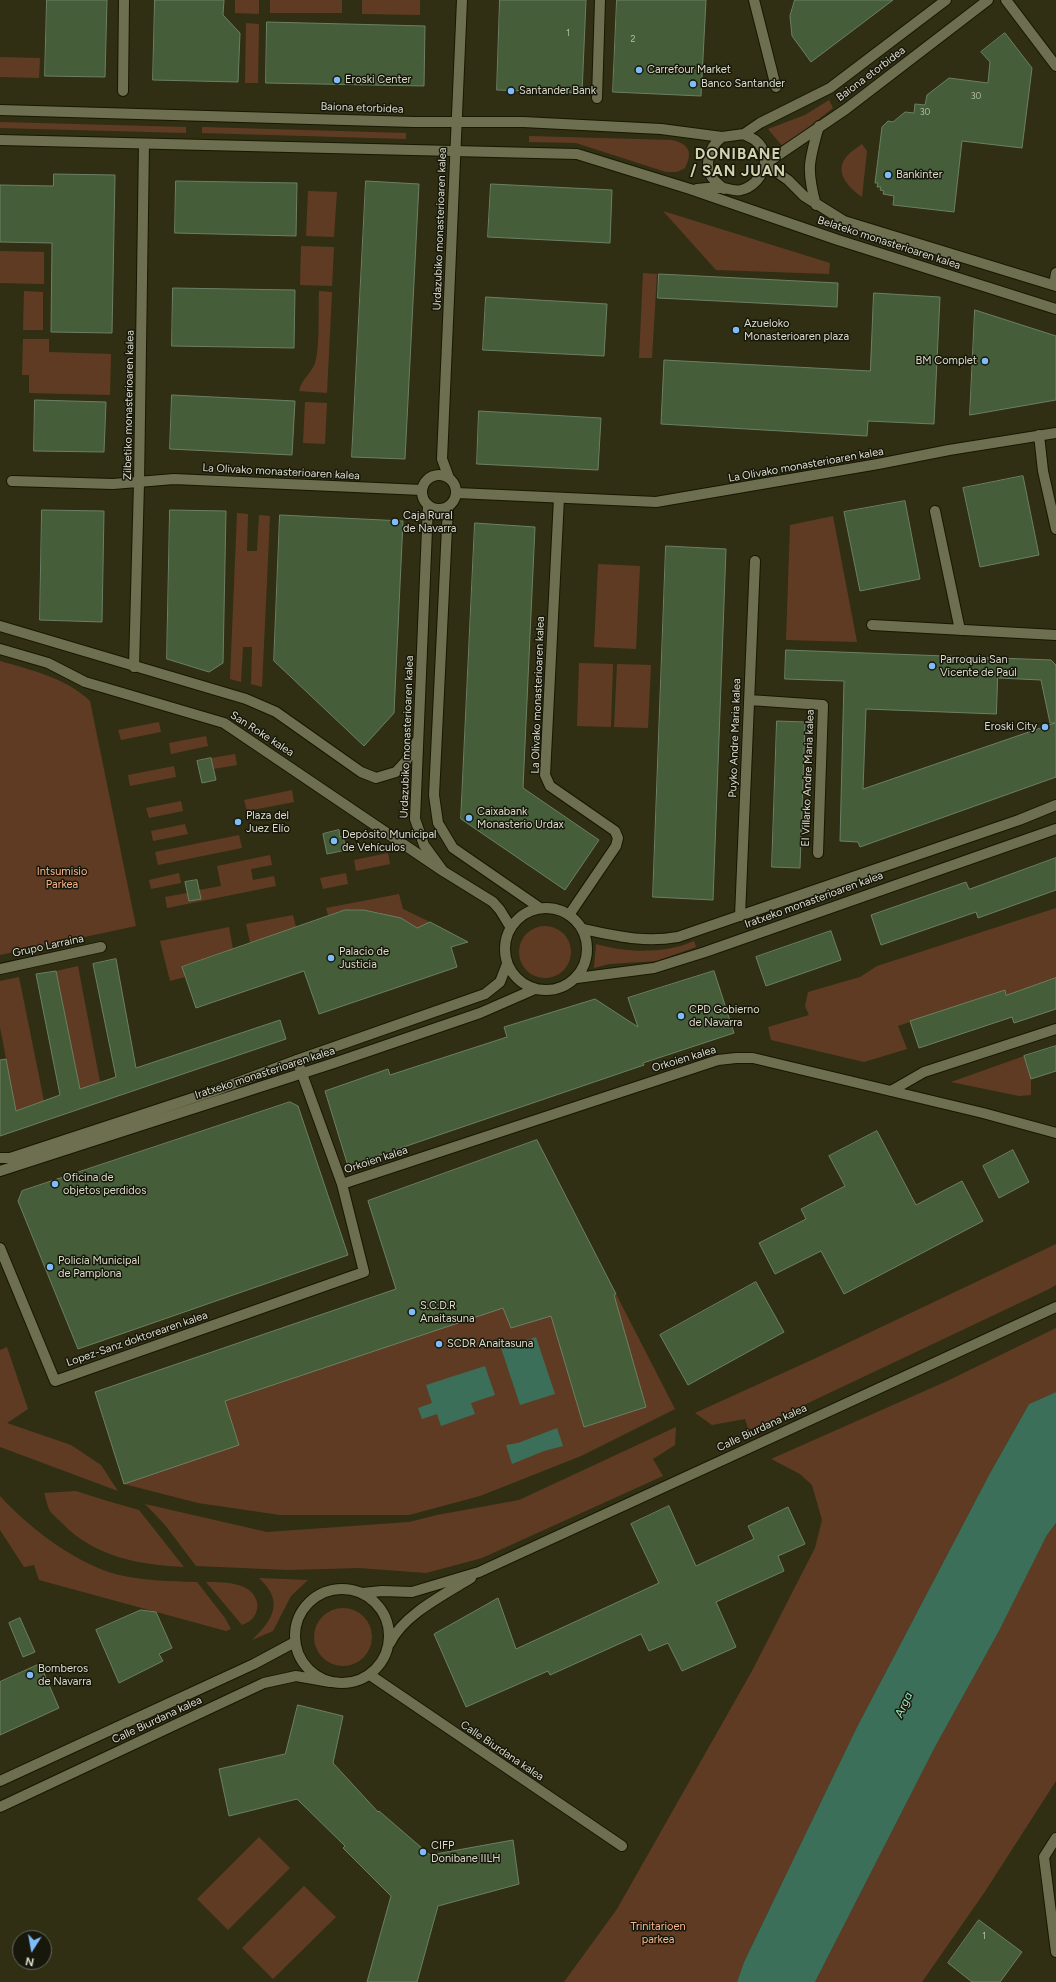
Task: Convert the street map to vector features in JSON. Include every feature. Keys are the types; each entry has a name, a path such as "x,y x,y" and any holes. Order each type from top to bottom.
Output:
{"street":[{"path":"123,91 124,0"},
{"name":"Urdazubiko monasterioaren kalea","path":"450,478 442,458 462,0"},
{"path":"597,98 600,0"},
{"path":"754,0 776,86"},
{"name":"Baiona etorbidea","path":"0,110 414,122 524,122 660,129 722,137 744,134 760,123 783,113 830,88 946,0"},
{"name":"Baiona etorbidea","path":"690,189 723,188 738,191 752,186 762,176 765,164 846,109 988,0"},
{"path":"1006,0 1056,66"},
{"name":"Belateko monasterioaren kalea","path":"816,205 809,175 810,160 819,126"},
{"path":"744,134 756,141 764,153 765,164"},
{"path":"722,137 715,143 708,158 709,172 714,181 723,188"},
{"name":"Baiona etorbidea","path":"0,140 577,154 690,189 741,207"},
{"name":"Zilbetiko monasterioaren kalea","path":"134,667 139,483 144,144"},
{"name":"Belateko monasterioaren kalea","path":"765,164 788,180 804,196 816,205 844,221 1055,285"},
{"name":"Belateko monasterioaren kalea","path":"723,188 741,207 838,240 1056,309"},
{"path":"1055,285 1056,273"},
{"name":"La Olivako monasterioaren kalea","path":"456,493 656,502 751,487 949,450 1056,433"},
{"path":"1039,435 1043,471 1056,529"},
{"name":"Urdazubiko monasterioaren kalea","path":"432,477 442,458"},
{"path":"441,475 450,478 456,488 456,493 452,503 448,507 438,509 428,505 422,496 422,490 427,480 441,475"},
{"name":"La Olivako monasterioaren kalea","path":"12,481 139,483 174,480 422,490"},
{"name":"La Olivako monasterioaren kalea","path":"559,498 545,775 550,786 615,831 618,838 616,846 569,914"},
{"name":"Urdazubiko monasterioaren kalea","path":"428,505 417,741 415,819 424,845 443,871 493,902 500,910 511,928"},
{"path":"448,507 434,795 438,823 453,848 540,908"},
{"path":"935,511 960,630"},
{"name":"Puyko Andre Maria kalea","path":"740,916 755,561"},
{"path":"872,625 1056,635"},
{"name":"San Roke kalea","path":"0,626 246,699 276,712 360,772 376,778 396,772 406,761 417,741"},
{"name":"San Roke kalea","path":"0,649 48,663 85,682 224,723 443,871"},
{"name":"El Villarko Andre Maria kalea","path":"749,700 823,705 818,853"},
{"name":"Iratxeko monasterioaren kalea","path":"583,929 633,939 657,940 678,937 1012,822 1056,805"},
{"name":"Iratxeko monasterioaren kalea","path":"577,978 654,968 1056,829"},
{"path":"540,908 551,908 569,914 583,929 587,942 588,954 584,967 577,978 568,985 558,989 546,991 535,990 523,984 514,975 507,964 505,952 506,939 511,928 518,918 528,912 540,908"},
{"name":"Grupo Larraina","path":"0,969 101,947"},
{"name":"Iratxeko monasterioaren kalea","path":"0,1158 10,1158 214,1091 297,1060 485,994 500,982 507,964"},
{"name":"Iratxeko monasterioaren kalea","path":"0,1171 302,1073 480,1013 535,990"},
{"path":"891,1091 924,1072 1056,1029"},
{"name":"Orkoien kalea","path":"342,1184 718,1060 736,1058 753,1058 990,1114 1056,1133"},
{"path":"297,1060 342,1184"},
{"name":"Orkoien kalea","path":"1041,1129 1056,1140"},
{"name":"Lopez-Sanz doktorearen kalea","path":"0,1248 55,1381 364,1272 342,1184"},
{"name":"Calle Biurdana kalea","path":"362,1593 382,1591 412,1592 479,1572 1056,1307"},
{"name":"Calle Biurdana kalea","path":"390,1642 394,1634 417,1613 479,1572"},
{"path":"334,1589 348,1589 362,1593 375,1601 384,1613 389,1627 390,1642 386,1655 379,1667 370,1675 357,1682 344,1684 330,1682 317,1677 306,1667 298,1655 295,1642 295,1627 300,1614 308,1602 320,1594 334,1589"},
{"name":"Calle Biurdana kalea","path":"0,1781 254,1664 295,1642"},
{"name":"Calle Biurdana kalea","path":"370,1675 622,1846"},
{"name":"Calle Biurdana kalea","path":"0,1807 264,1683 296,1676 330,1682"},
{"path":"1056,1838 1044,1857 1056,1952"}],"green space":[{"path":"235,0 259,0 259,14 235,13"},
{"path":"270,0 342,0 342,13 270,13"},
{"path":"362,0 420,0 420,15 362,14"},
{"path":"246,23 259,24 258,83 245,83"},
{"path":"0,57 40,58 39,78 0,77"},
{"path":"829,100 833,108 783,147 768,129 805,115"},
{"path":"0,122 186,127 186,133 0,128"},
{"path":"202,127 406,133 406,139 202,133"},
{"path":"529,136 672,140 686,146 689,157 685,168 677,172 666,172 576,143 529,142"},
{"path":"862,144 867,151 862,197 852,189 844,179 842,168 843,162 847,156"},
{"path":"308,191 337,192 334,237 306,236"},
{"path":"663,211 830,263 829,274 716,270"},
{"path":"301,246 334,247 332,286 300,285"},
{"path":"0,251 44,252 44,284 0,283"},
{"path":"643,273 657,274 652,358 639,358"},
{"path":"24,291 43,292 43,330 23,330"},
{"path":"319,291 332,292 327,393 299,391 303,382 313,368 316,359"},
{"path":"23,339 49,339 49,352 111,354 110,395 29,393 29,375 22,375"},
{"path":"305,402 327,403 325,444 303,443"},
{"path":"237,513 248,514 247,551 257,551 259,515 270,516 262,687 251,684 252,647 243,647 241,682 230,679"},
{"path":"833,516 857,642 786,640 790,525"},
{"path":"598,564 640,566 636,649 594,647"},
{"name":"Intsumisio Parkea","path":"0,661 48,676 70,686 90,701 136,926 0,955"},
{"path":"579,663 613,664 611,727 577,726"},
{"path":"617,664 651,665 648,728 614,727"},
{"path":"159,722 161,732 121,740 118,730"},
{"path":"206,736 208,746 171,754 169,743"},
{"path":"235,754 237,765 213,769 211,758"},
{"path":"174,766 176,777 130,786 128,775"},
{"path":"292,790 294,802 247,811 244,800"},
{"path":"181,801 183,811 149,818 146,808"},
{"path":"185,824 188,834 153,841 151,831"},
{"path":"239,835 242,848 158,865 155,852"},
{"path":"388,853 390,864 356,871 354,860"},
{"path":"270,855 272,865 251,869 253,880 274,876 276,886 167,908 165,897 187,893 189,901 201,899 199,890 221,886 217,866"},
{"path":"179,873 181,883 151,889 149,880"},
{"path":"346,873 348,884 323,889 320,878"},
{"path":"399,894 403,909 430,922 417,928 392,916 374,911 355,909 344,910 328,915 326,908"},
{"path":"1056,908 1056,978 1006,995 1004,990 898,1026 907,1049 864,1062 771,1040 768,1027 809,1015 805,1006 808,992 860,977 877,966"},
{"path":"293,915 296,927 250,943 246,924"},
{"path":"540,926 550,926 564,933 571,947 571,957 564,971 550,978 540,978 530,974 523,967 519,957 519,947 523,937 530,930"},
{"path":"229,927 233,949 182,966 185,977 170,981 160,941"},
{"path":"694,941 696,947 657,961 609,964 594,968 596,944 620,949 645,951 671,948"},
{"path":"78,966 100,1082 80,1089 56,971"},
{"path":"19,977 44,1101 16,1111 0,1027 0,981"},
{"path":"1024,1056 1031,1079 1031,1095 1019,1096 951,1082"},
{"name":"SCDR Anaitasuna","path":"537,1140 675,1409 581,1456 480,1496 409,1515 280,1515 198,1503 124,1484 95,1392 396,1290 368,1201"},
{"path":"1056,1244 1056,1285 749,1431 745,1419 712,1425 695,1413 816,1358"},
{"name":"Trinitarioen parkea","path":"1056,1328 1056,1392 1029,1404 989,1475 856,1729 744,1962 737,1982 564,1982 617,1909 752,1671 815,1548 822,1520 812,1485 800,1474 771,1459 945,1382"},
{"path":"7,1347 28,1409 7,1423 71,1445 101,1465 118,1491 0,1447 0,1350"},
{"path":"676,1427 675,1445 653,1459 663,1476 482,1558 426,1573 359,1568 288,1570 196,1566 165,1525 145,1504 267,1532 409,1522 437,1515 519,1500"},
{"path":"76,1491 139,1510 184,1567 151,1564 119,1557 104,1552 76,1535 50,1511 44,1493"},
{"path":"0,1496 38,1532 68,1552 99,1569 135,1578 197,1582 225,1618 231,1629 226,1631 39,1580 34,1565 24,1567 0,1530"},
{"path":"1056,1523 1056,1781 984,1893 922,1982 815,1982 935,1747 999,1631 1047,1535"},
{"path":"259,1578 308,1580 291,1596 273,1631 252,1640 266,1625 273,1610 274,1602 272,1594 267,1586"},
{"path":"206,1582 230,1583 248,1589 255,1597 257,1602 256,1613 253,1618 242,1625"},
{"path":"343,1608 354,1610 367,1621 370,1626 372,1637 370,1648 359,1661 354,1664 343,1666 332,1664 319,1653 316,1648 314,1637 316,1626 327,1613 332,1610"},
{"path":"259,1837 290,1868 228,1930 197,1899"},
{"path":"304,1886 336,1917 273,1979 242,1948"}],"water":[{"path":"536,1337 555,1394 520,1405 501,1348"},
{"path":"485,1366 495,1395 471,1403 475,1414 441,1426 437,1414 422,1419 418,1408 432,1403 426,1385"},
{"name":"Arga","path":"1056,1392 1056,1523 1047,1535 999,1631 935,1747 815,1982 737,1982 744,1962 856,1729 989,1475 1029,1404"},
{"path":"557,1428 563,1446 544,1451 512,1464 506,1445 518,1443"}],"building":[{"path":"47,0 107,0 105,77 45,76"},
{"path":"155,0 224,0 223,15 240,33 238,82 153,80"},
{"path":"500,0 586,0 582,93 497,90"},
{"path":"617,0 706,0 701,96 613,92"},
{"path":"795,0 893,0 811,62 792,36 790,16"},
{"path":"267,22 425,26 424,86 266,83"},
{"path":"1005,33 1032,68 1022,148 962,141 954,212 893,205 894,196 883,194 884,191 880,190 881,187 877,187 878,183 875,183 882,127 888,121 893,122 905,112 914,113 915,104 925,105 927,95 949,78 988,83 990,62 981,52"},
{"path":"54,174 115,175 112,333 51,332 52,243 0,242 0,185 53,186"},
{"path":"176,181 297,183 296,236 175,233"},
{"path":"366,181 419,184 405,459 352,457"},
{"path":"491,184 612,190 610,243 488,237"},
{"path":"659,274 838,283 837,307 658,298"},
{"path":"173,288 295,290 294,348 172,346"},
{"path":"874,293 940,297 934,424 868,421 867,436 661,424 664,360 870,371"},
{"path":"486,297 607,304 604,356 483,350"},
{"path":"975,310 1056,336 1056,400 970,415"},
{"path":"172,395 295,401 292,455 170,449"},
{"path":"35,400 106,402 104,452 34,451"},
{"path":"479,411 601,418 598,470 477,464"},
{"path":"1023,476 1039,555 980,567 963,488"},
{"path":"905,501 920,579 860,591 844,512"},
{"path":"42,510 104,511 102,622 40,620"},
{"path":"170,510 226,511 223,663 209,672 167,659"},
{"path":"280,515 403,521 394,713 364,746 274,661"},
{"path":"475,523 535,527 523,788 599,840 565,890 461,819"},
{"path":"666,546 726,549 713,900 653,897"},
{"path":"786,650 1051,660 1056,665 1056,777 860,847 858,842 840,841 844,681 785,679","holes":["998,678 1041,680 1050,723 1055,723 863,789 866,709 996,714"]},
{"path":"777,721 805,722 800,868 772,867"},
{"path":"211,758 216,780 202,783 197,761"},
{"name":"Depósito Municipal de Vehículos","path":"339,830 340,837 343,836 346,850 327,854 323,834"},
{"path":"1056,858 1056,890 978,918 976,912 881,945 871,915 966,882 969,889"},
{"path":"197,880 201,899 189,901 185,882"},
{"name":"Palacio de Justicia","path":"345,910 364,910 401,918 417,928 430,922 468,942 451,947 457,967 319,1014 304,971 196,1008 182,967"},
{"path":"831,931 841,960 766,986 756,957"},
{"path":"116,959 136,1068 280,1020 286,1039 0,1136 0,1060 6,1059 16,1111 60,1095 36,974 56,971 80,1089 116,1077 93,964"},
{"path":"714,971 734,1033 643,1063 644,1065 348,1166 325,1091 388,1069 390,1075 507,1037 504,1027 595,999 638,1027 628,998"},
{"path":"1056,978 1056,1009 1014,1023 1012,1017 919,1048 910,1021 1005,990 1006,995"},
{"path":"1056,1046 1056,1071 1031,1079 1024,1056"},
{"path":"290,1102 298,1106 348,1255 78,1349 18,1201 22,1191"},
{"path":"877,1131 916,1205 962,1181 983,1221 844,1294 821,1251 775,1274 759,1243 806,1219 801,1209 845,1186 829,1156"},
{"name":"S.C.D.R Anaitasuna","path":"537,1140 616,1294 614,1295 646,1407 584,1427 551,1316 511,1328 503,1308 225,1401 239,1445 124,1484 95,1392 396,1289 368,1201"},
{"path":"1013,1150 1029,1182 999,1198 983,1166"},
{"path":"756,1282 784,1332 688,1385 660,1335"},
{"path":"669,1506 696,1566 754,1539 748,1526 788,1507 805,1544 778,1556 784,1571 716,1602 736,1647 682,1671 668,1643 649,1651 641,1634 550,1675 548,1671 466,1707 434,1634 498,1598 516,1649 659,1583 631,1524"},
{"path":"141,1610 156,1612 172,1648 159,1654 163,1661 119,1683 96,1630"},
{"path":"20,1618 35,1652 23,1657 9,1623"},
{"name":"Bomberos de Navarra","path":"40,1664 59,1708 0,1735 0,1682"},
{"path":"298,1705 343,1716 333,1763 378,1812 379,1811 430,1855 513,1840 519,1884 438,1906 417,1982 367,1982 391,1896 343,1848 345,1846 297,1799 229,1816 219,1769 285,1754"},
{"path":"979,1920 1022,1952 1000,1982 972,1982 948,1963"}],"place":[{"name":"Carrefour Market","path":"639,70"},
{"name":"Eroski Center","path":"337,80"},
{"name":"Banco Santander","path":"693,84"},
{"name":"Santander Bank","path":"511,91"},
{"name":"Bankinter","path":"888,175"},
{"name":"Azueloko Monasterioaren plaza","path":"736,330"},
{"name":"BM Complet","path":"985,361"},
{"name":"Caja Rural de Navarra","path":"395,522"},
{"name":"Parroquia San Vicente de Paúl","path":"932,666"},
{"name":"Eroski City","path":"1045,727"},
{"name":"Caixabank Monasterio Urdax","path":"469,818"},
{"name":"Plaza del Juez Elío","path":"238,822"},
{"name":"Depósito Municipal de Vehículos","path":"334,841"},
{"name":"Palacio de Justicia","path":"331,958"},
{"name":"CPD Gobierno de Navarra","path":"681,1016"},
{"name":"Oficina de objetos perdidos","path":"55,1184"},
{"name":"Policía Municipal de Pamplona","path":"50,1267"},
{"name":"S.C.D.R Anaitasuna","path":"412,1312"},
{"name":"SCDR Anaitasuna","path":"439,1344"},
{"name":"Bomberos de Navarra","path":"30,1675"},
{"name":"CIFP Donibane IILH","path":"423,1852"}],"district":[{"name":"DONIBANE / SAN JUAN","path":"738,164"}]}
